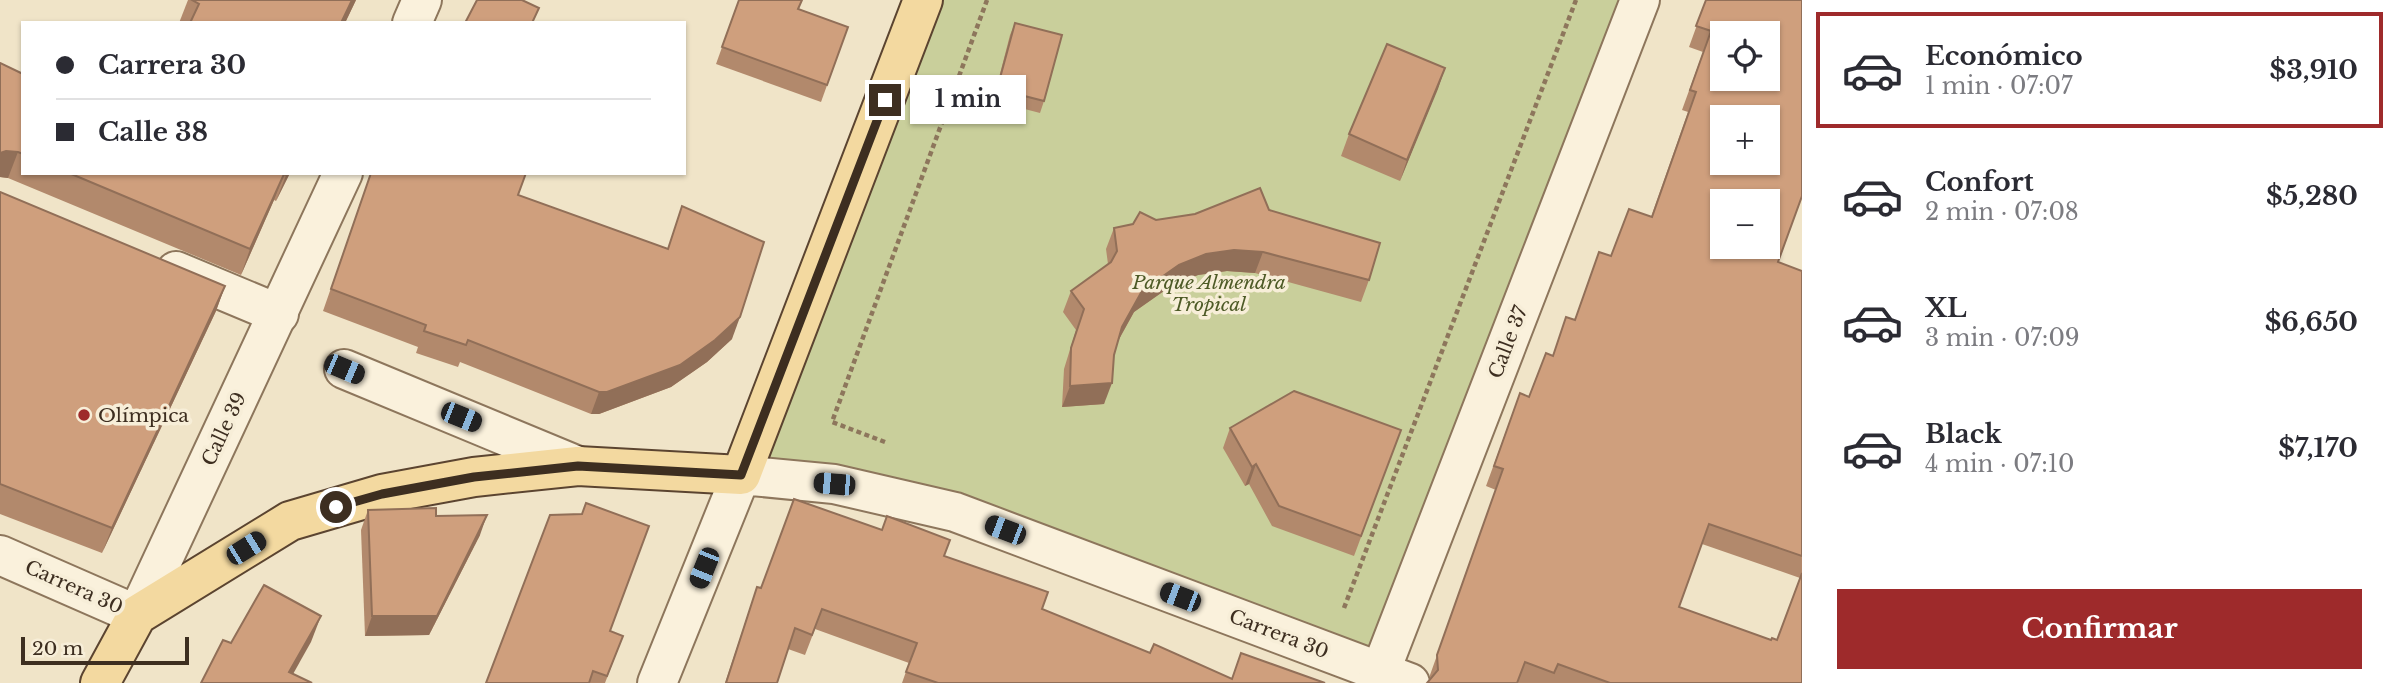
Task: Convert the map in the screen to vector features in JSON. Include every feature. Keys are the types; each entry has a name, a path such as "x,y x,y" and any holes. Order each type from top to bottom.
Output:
{"main road":[{"path":"741,475 923,0"},
{"name":"Carrera 30","path":"136,615 290,521 382,494 474,477 578,466 741,475"},
{"name":"Calle 39","path":"100,683 136,615"}],"street":[{"path":"413,21 422,0"},
{"name":"Calle 37","path":"1389,680 1640,0"},
{"name":"Calle 39","path":"136,615 342,175"},
{"path":"140,256 279,314"},
{"name":"Carrera 30","path":"344,369 578,466"},
{"path":"657,683 741,475"},
{"name":"Carrera 30","path":"741,475 834,484 955,512 1389,680"},
{"name":"Carrera 30","path":"0,555 136,615"}],"path":[{"path":"897,447 832,422 987,0"},
{"path":"1341,615 1576,0"}],"green space":[{"name":"Parque Almendra Tropical","path":"923,0 1640,0 1380,673 955,512 741,475"}],"building":[{"path":"192,0 352,0 342,21 191,21 199,4"},
{"path":"477,0 522,0 539,8 533,21 466,21"},
{"path":"739,0 802,0 798,9 848,27 827,85 722,47"},
{"path":"1706,0 1802,0 1802,196 1780,256 1780,189 1710,189 1710,259 1779,259 1778,262 1802,271 1802,556 1709,524 1679,607 1777,640 1802,573 1802,683 1610,683 1558,664 1554,673 1525,662 1517,683 1427,683 1438,670 1437,655 1503,469 1494,466 1520,393 1529,397 1546,353 1553,356 1566,317 1575,320 1599,252 1611,256 1629,209 1652,217 1696,92 1690,90 1710,34 1710,91 1780,91 1780,21 1710,21 1710,31 1696,26"},
{"path":"1015,23 1062,35 1044,101 997,89"},
{"path":"1387,44 1445,68 1407,160 1349,134"},
{"path":"0,63 21,73 21,153 0,153"},
{"path":"74,175 284,175 250,249"},
{"path":"370,175 525,175 518,195 668,249 682,206 764,242 740,317 715,340 680,365 607,392 599,392 468,340 466,345 424,331 426,325 331,289"},
{"path":"1260,188 1269,210 1380,243 1369,280 1263,252 1234,250 1206,254 1179,265 1142,291 1122,327 1114,355 1112,383 1070,386 1071,348 1084,309 1071,291 1111,262 1117,251 1114,228 1133,224 1140,212 1156,220 1195,214"},
{"name":"Olímpica","path":"0,192 225,286 112,528 0,484"},
{"path":"1294,391 1401,430 1361,536 1279,506 1256,464 1252,467 1230,428"},
{"path":"794,499 882,530 887,516 950,540 944,556 1048,592 1042,609 1150,653 1154,644 1232,679 1241,653 1325,683 938,683 906,672 917,643 822,609 812,635 795,628 777,683 726,683 757,587 761,588"},
{"path":"586,503 649,526 610,631 623,636 607,676 593,671 589,683 486,683 550,515 582,514"},
{"path":"436,508 436,516 487,515 437,616 372,616 368,510"},
{"path":"264,585 321,616 289,672 312,683 201,683 223,640 231,643"}],"place":[{"name":"Olímpica","path":"84,415"}],"route":[{"path":"336,507 382,494 474,477 578,466 741,475 885,100"}]}
